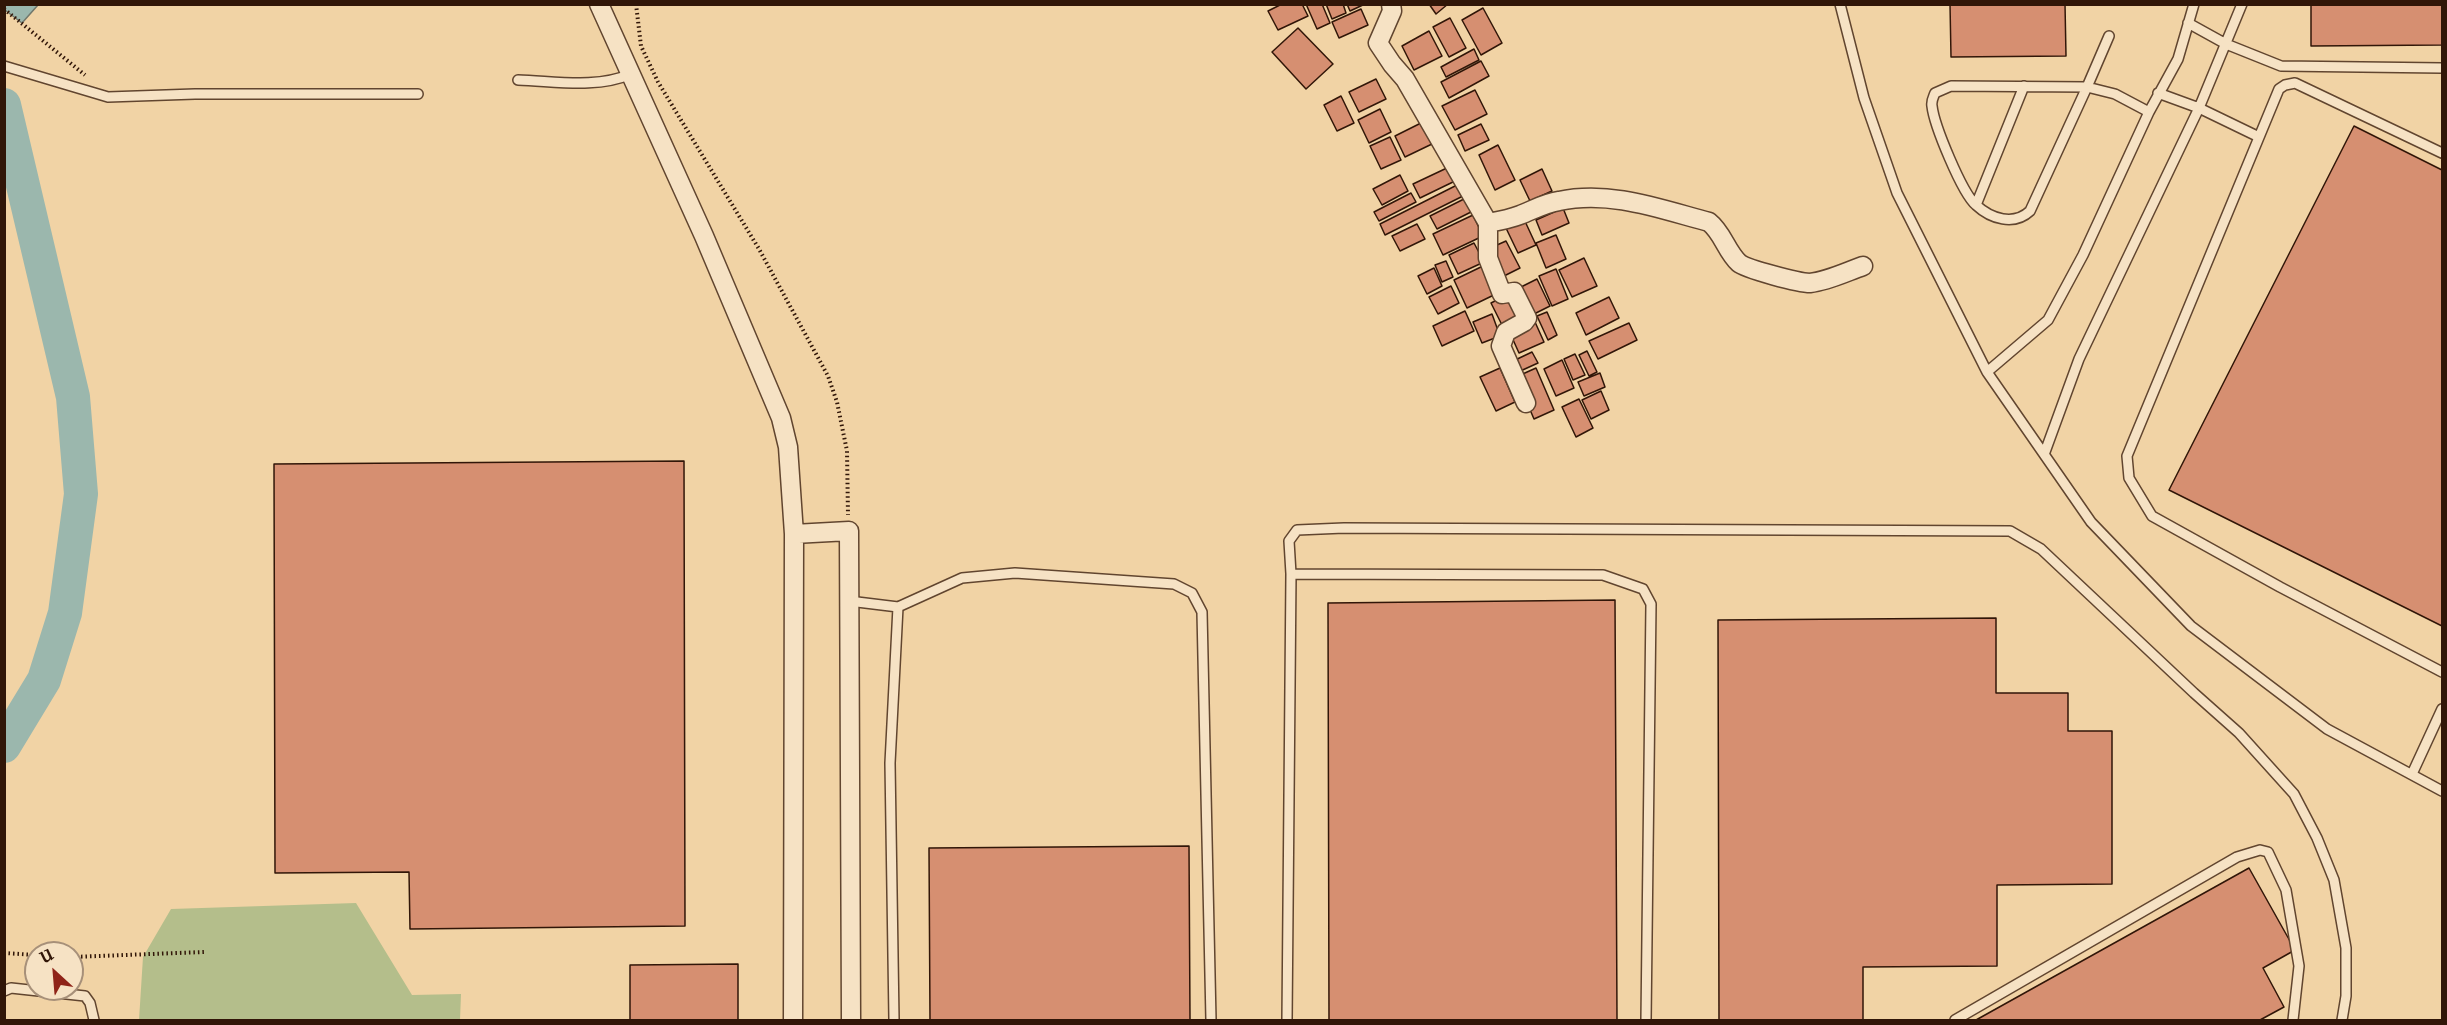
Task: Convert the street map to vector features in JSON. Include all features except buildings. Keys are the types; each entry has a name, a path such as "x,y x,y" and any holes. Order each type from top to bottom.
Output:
{"street":[{"path":"599,4 705,236 781,418 788,447 794,534 793,1020"},
{"path":"1391,4 1392,11 1378,43 1405,79 1488,223 1488,258 1491,268 1502,294 1514,292 1527,318 1506,332 1501,346 1526,403"},
{"path":"1488,223 1519,216 1535,208 1562,200 1587,196 1616,198 1709,222 1717,228 1740,265 1753,270 1808,283 1840,275 1863,266"},
{"path":"794,534 849,531 851,1020"}],"lane":[{"path":"1840,4 1864,98 1897,193 1987,372 2091,522 2191,626 2327,729 2442,791"},
{"path":"1987,372 2048,320 2083,255 2158,93 2178,59 2194,4"},
{"path":"2044,452 2079,359 2199,108 2242,4"},
{"path":"2188,24 2226,44 2281,66 2442,68"},
{"path":"2109,36 2087,87 2030,211 2022,218 2003,220 1976,205 1961,183 1934,117 1931,103 1935,93 1951,86 2087,87 2115,94 2149,112"},
{"path":"4,66 99,96 418,94"},
{"path":"518,80 600,83 617,80 631,74"},
{"path":"2442,153 2295,83 2279,89 2127,456 2129,478 2152,516 2442,672"},
{"path":"1976,205 2024,86"},
{"path":"2158,93 2199,108 2259,137"},
{"path":"1287,1020 1291,573 1289,541 1297,531 1306,529 2010,531 2042,549 2239,733 2294,794 2317,838 2334,880 2346,948 2346,996 2342,1020"},
{"path":"849,601 898,607 962,578 1015,573 1174,584 1192,593 1202,612 1210,1020"},
{"path":"1291,573 1603,575 1643,589 1651,604 1646,1020"},
{"path":"894,1020 890,763 898,607"},
{"path":"2412,774 2442,709"},
{"path":"1956,1020 2237,857 2260,850 2268,852 2286,890 2299,966 2293,1020"},
{"path":"4,991 11,988 85,996 90,1004 94,1020"}],"path":[{"path":"636,4 641,46 658,82 759,249 828,376 837,402 847,451 849,531"},
{"path":"4,9 68,60"},
{"path":"84,957 204,952"},
{"path":"4,953 24,954"}],"green space":[{"path":"356,903 412,995 461,994 460,1020 139,1020 143,957 171,909"}],"water":[{"path":"4,5 38,5 22,23 5,10"}],"waterway":[{"path":"4,105 73,397 81,494 65,613 44,680 4,746"}]}
